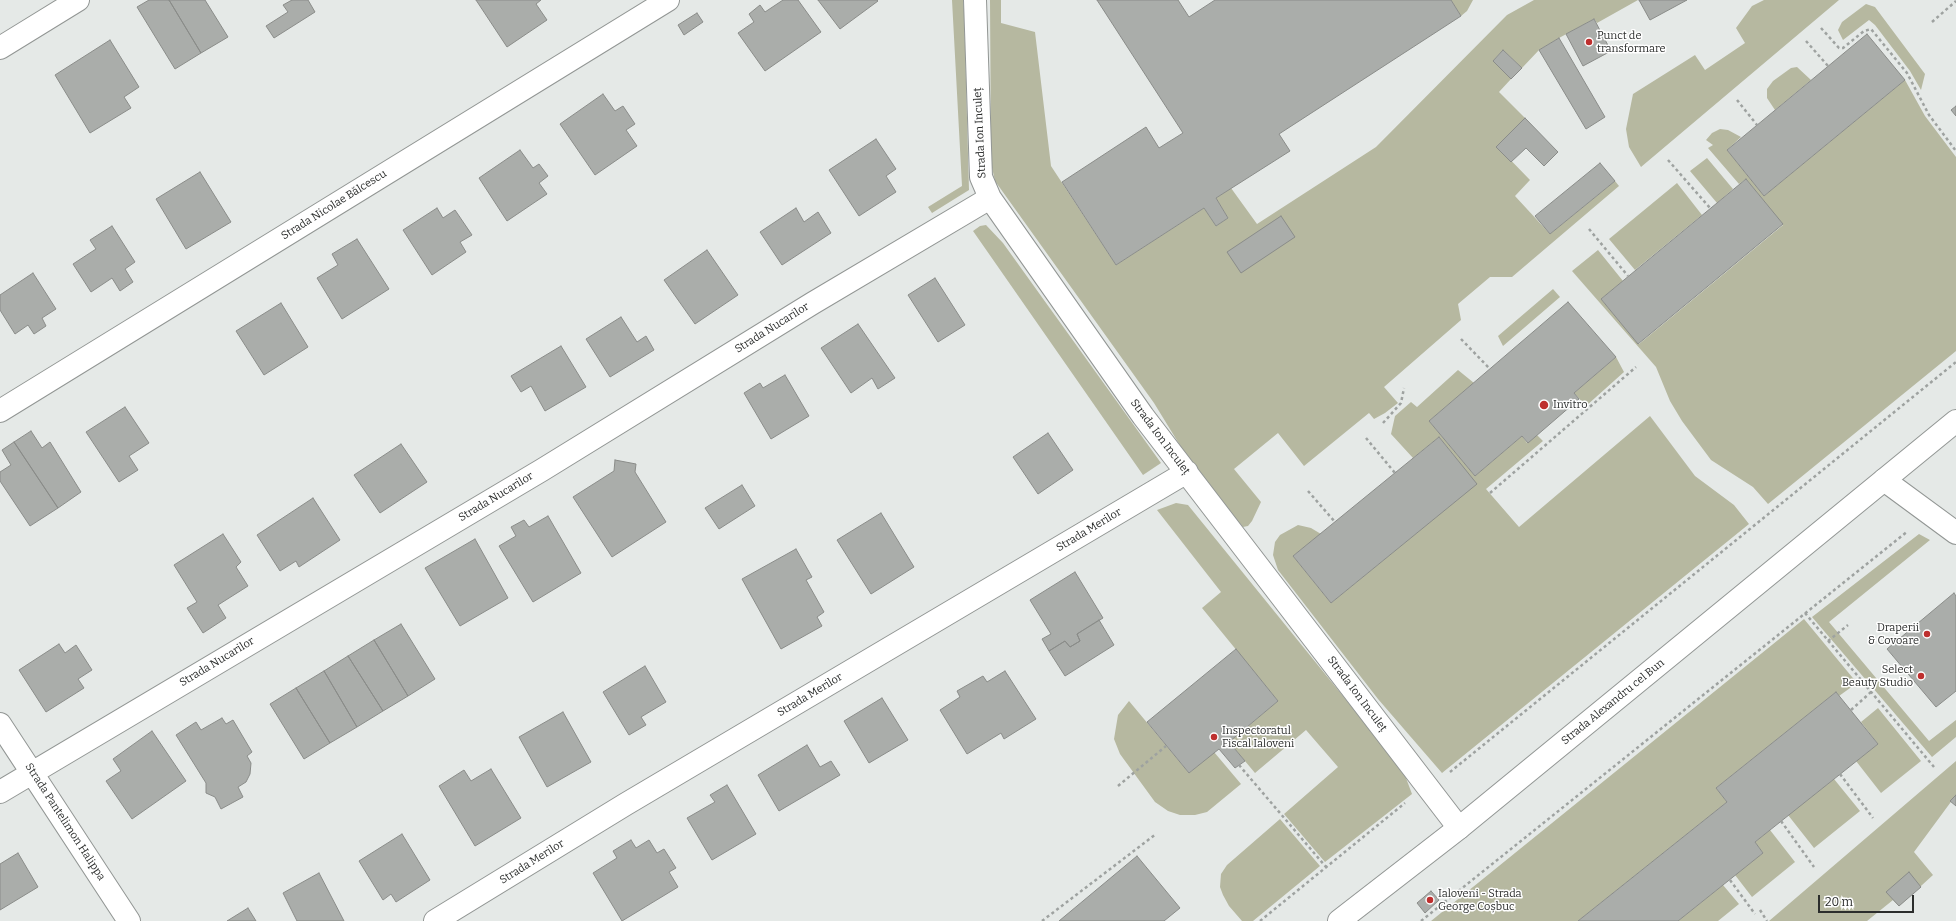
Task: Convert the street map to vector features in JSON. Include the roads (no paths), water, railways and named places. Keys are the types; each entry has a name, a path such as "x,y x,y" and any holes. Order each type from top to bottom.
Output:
{"street":[{"path":"0,48 78,0"},
{"name":"Strada Nicolae Bălcescu","path":"0,411 668,0"},
{"name":"Strada Ion Inculeț","path":"975,0 981,177 990,198 1143,416 1460,828"},
{"name":"Strada Nucarilor","path":"0,792 542,470 806,307 990,198"},
{"name":"Strada Alexandru cel Bun","path":"1339,921 1460,828 1956,421"},
{"name":"Strada Merilor","path":"436,921 626,804 1187,472"},
{"path":"1884,480 1956,533"},
{"name":"Strada Pantelimon Halippa","path":"0,724 129,921"}],"place":[{"name":"Punct de transformare","path":"1589,42"},
{"name":"Invitro","path":"1544,405"},
{"name":"Draperii & Covoare","path":"1927,634"},
{"name":"Select Beauty Studio","path":"1921,676"},
{"name":"Inspectoratul Fiscal Ialoveni","path":"1214,737"},
{"name":"Ialoveni - Strada George Coșbuc","path":"1430,900"}]}
